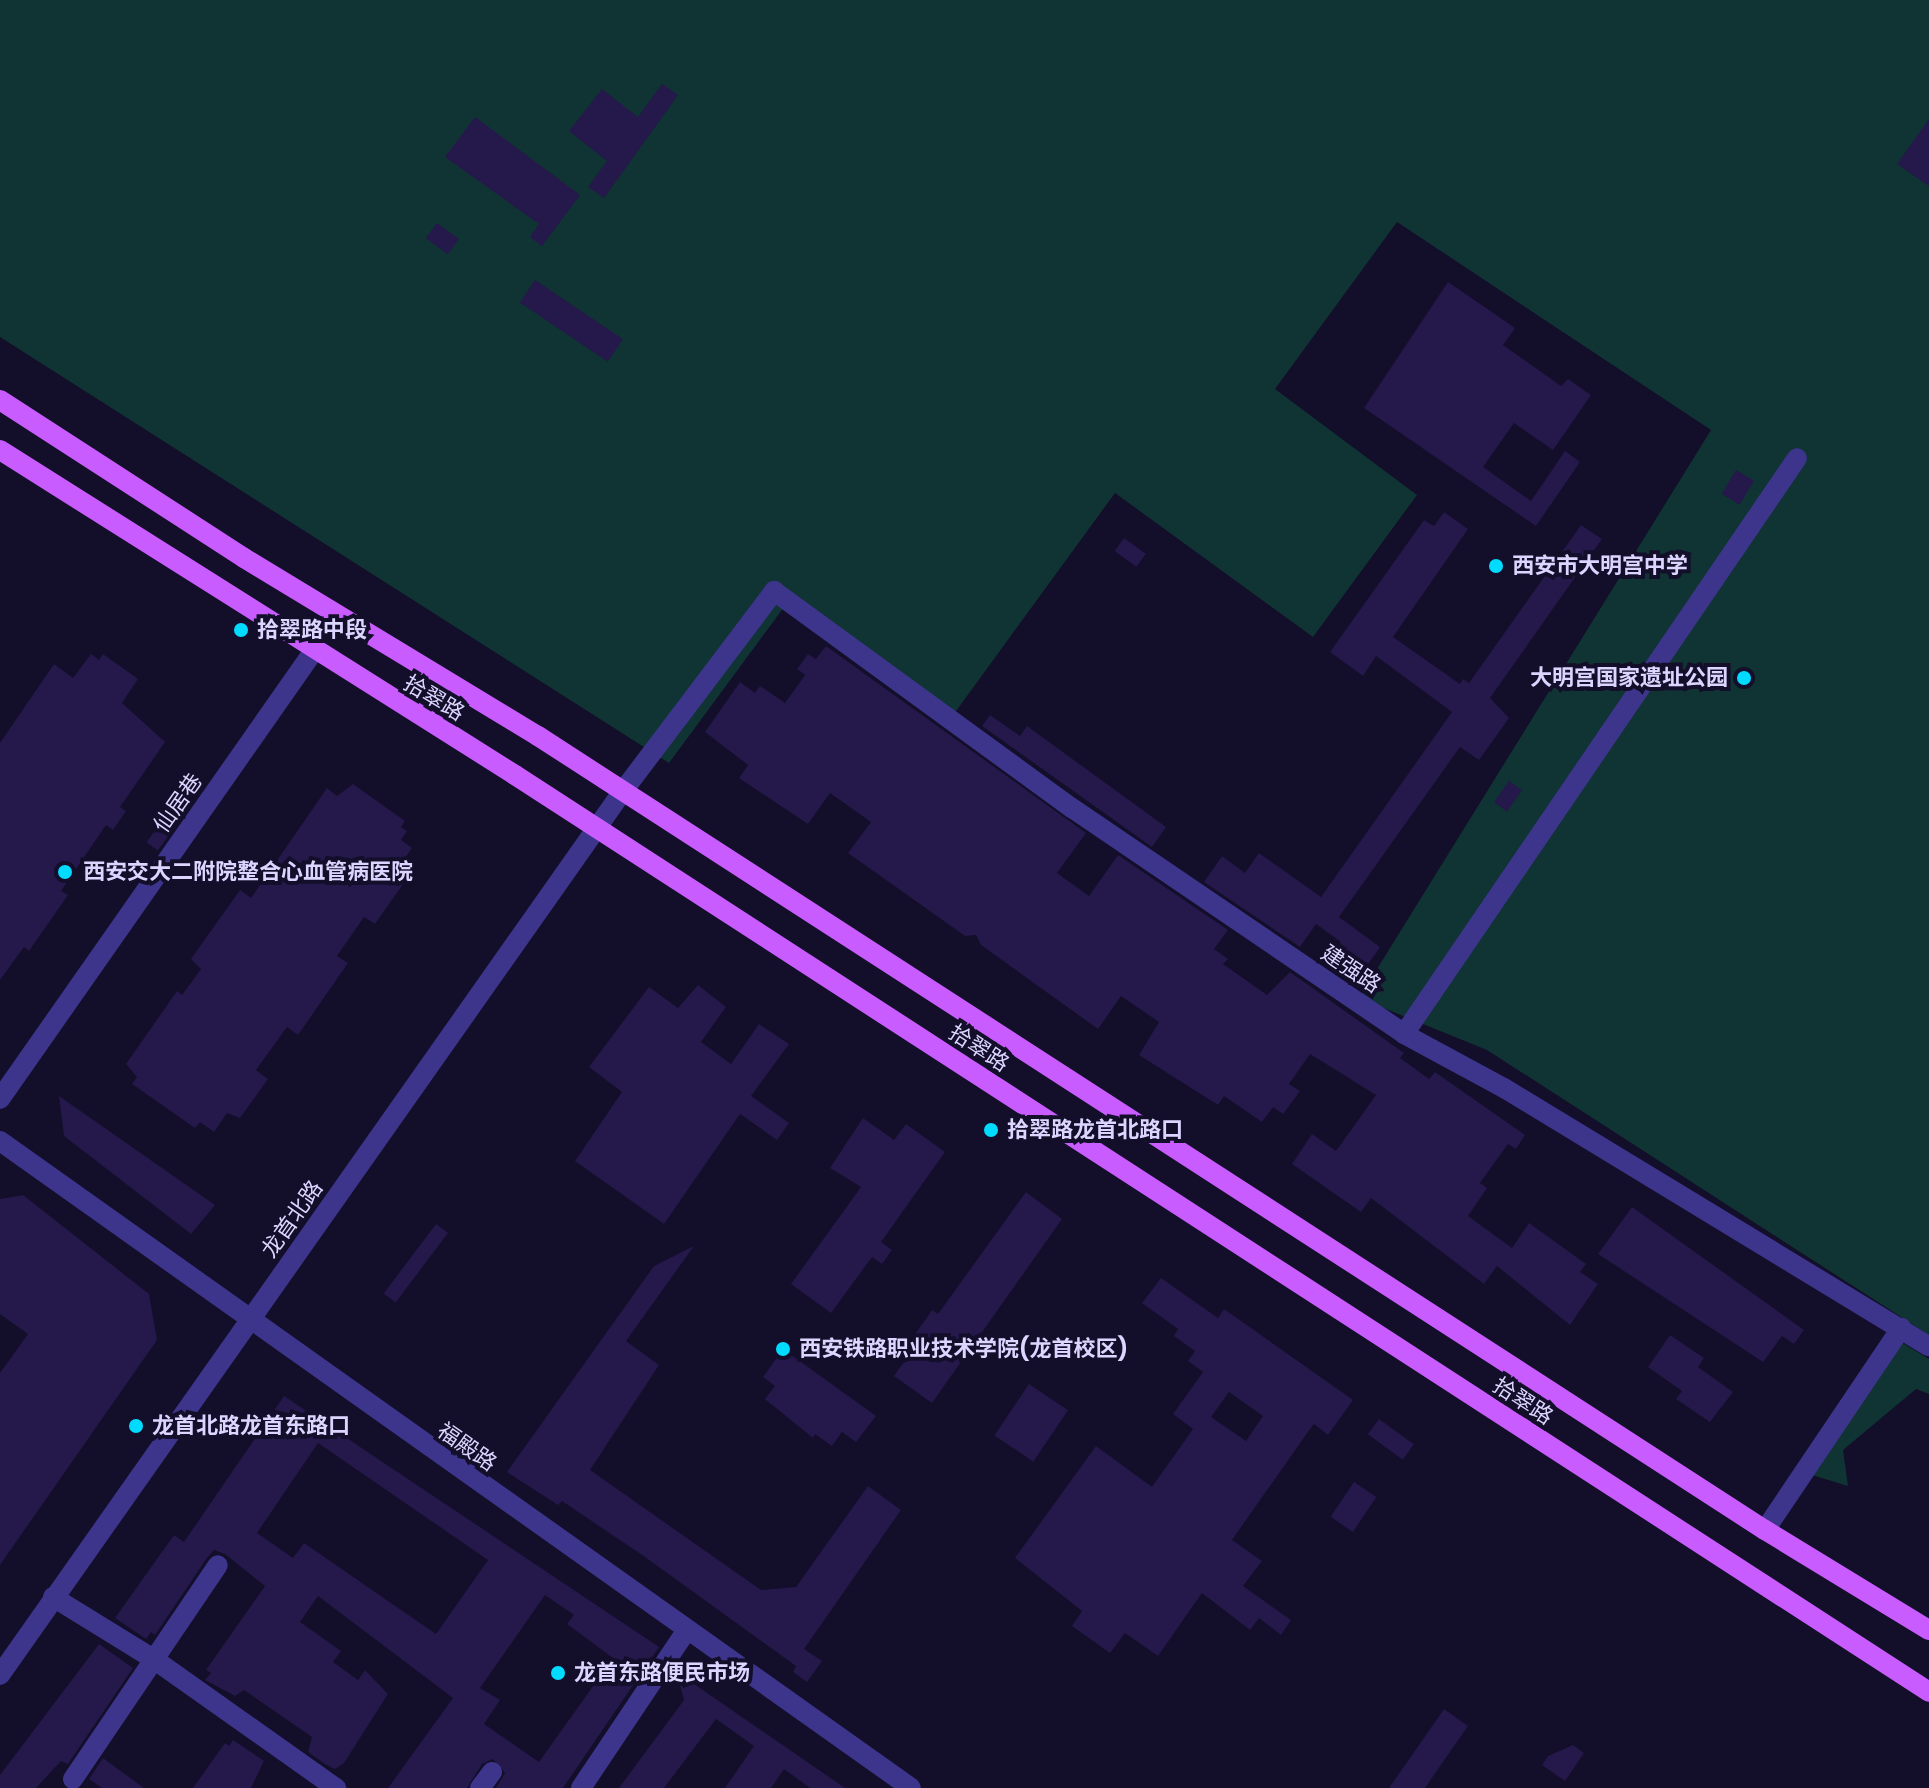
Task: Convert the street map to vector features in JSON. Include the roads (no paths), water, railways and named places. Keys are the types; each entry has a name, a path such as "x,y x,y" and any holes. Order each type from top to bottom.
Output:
{"main road":[{"name":"拾翠路","path":"0,400 623,791 1765,1530 1929,1630"},
{"name":"拾翠路","path":"0,450 595,830 1929,1692"}],"street":[{"path":"1404,1034 1797,458"},
{"name":"龙首北路","path":"0,1675 595,830 774,591"},
{"name":"建强路","path":"774,591 1072,808 1404,1034 1504,1088 1929,1346"},
{"name":"仙居巷","path":"0,1099 313,652"},
{"name":"福殿路","path":"0,1141 248,1322 911,1788"},
{"path":"1765,1530 1901,1328"},
{"path":"73,1779 218,1565"},
{"path":"53,1597 155,1660 336,1788"},
{"path":"581,1788 686,1631"}],"place":[{"name":"西安市大明宫中学","path":"1496,566"},
{"name":"拾翠路中段","path":"241,630"},
{"name":"大明宫国家遗址公园","path":"1744,678"},
{"name":"西安交大二附院整合心血管病医院","path":"65,872"},
{"name":"拾翠路龙首北路口","path":"991,1130"},
{"name":"西安铁路职业技术学院(龙首校区)","path":"783,1349"},
{"name":"龙首北路龙首东路口","path":"136,1426"},
{"name":"龙首东路便民市场","path":"558,1673"}]}
